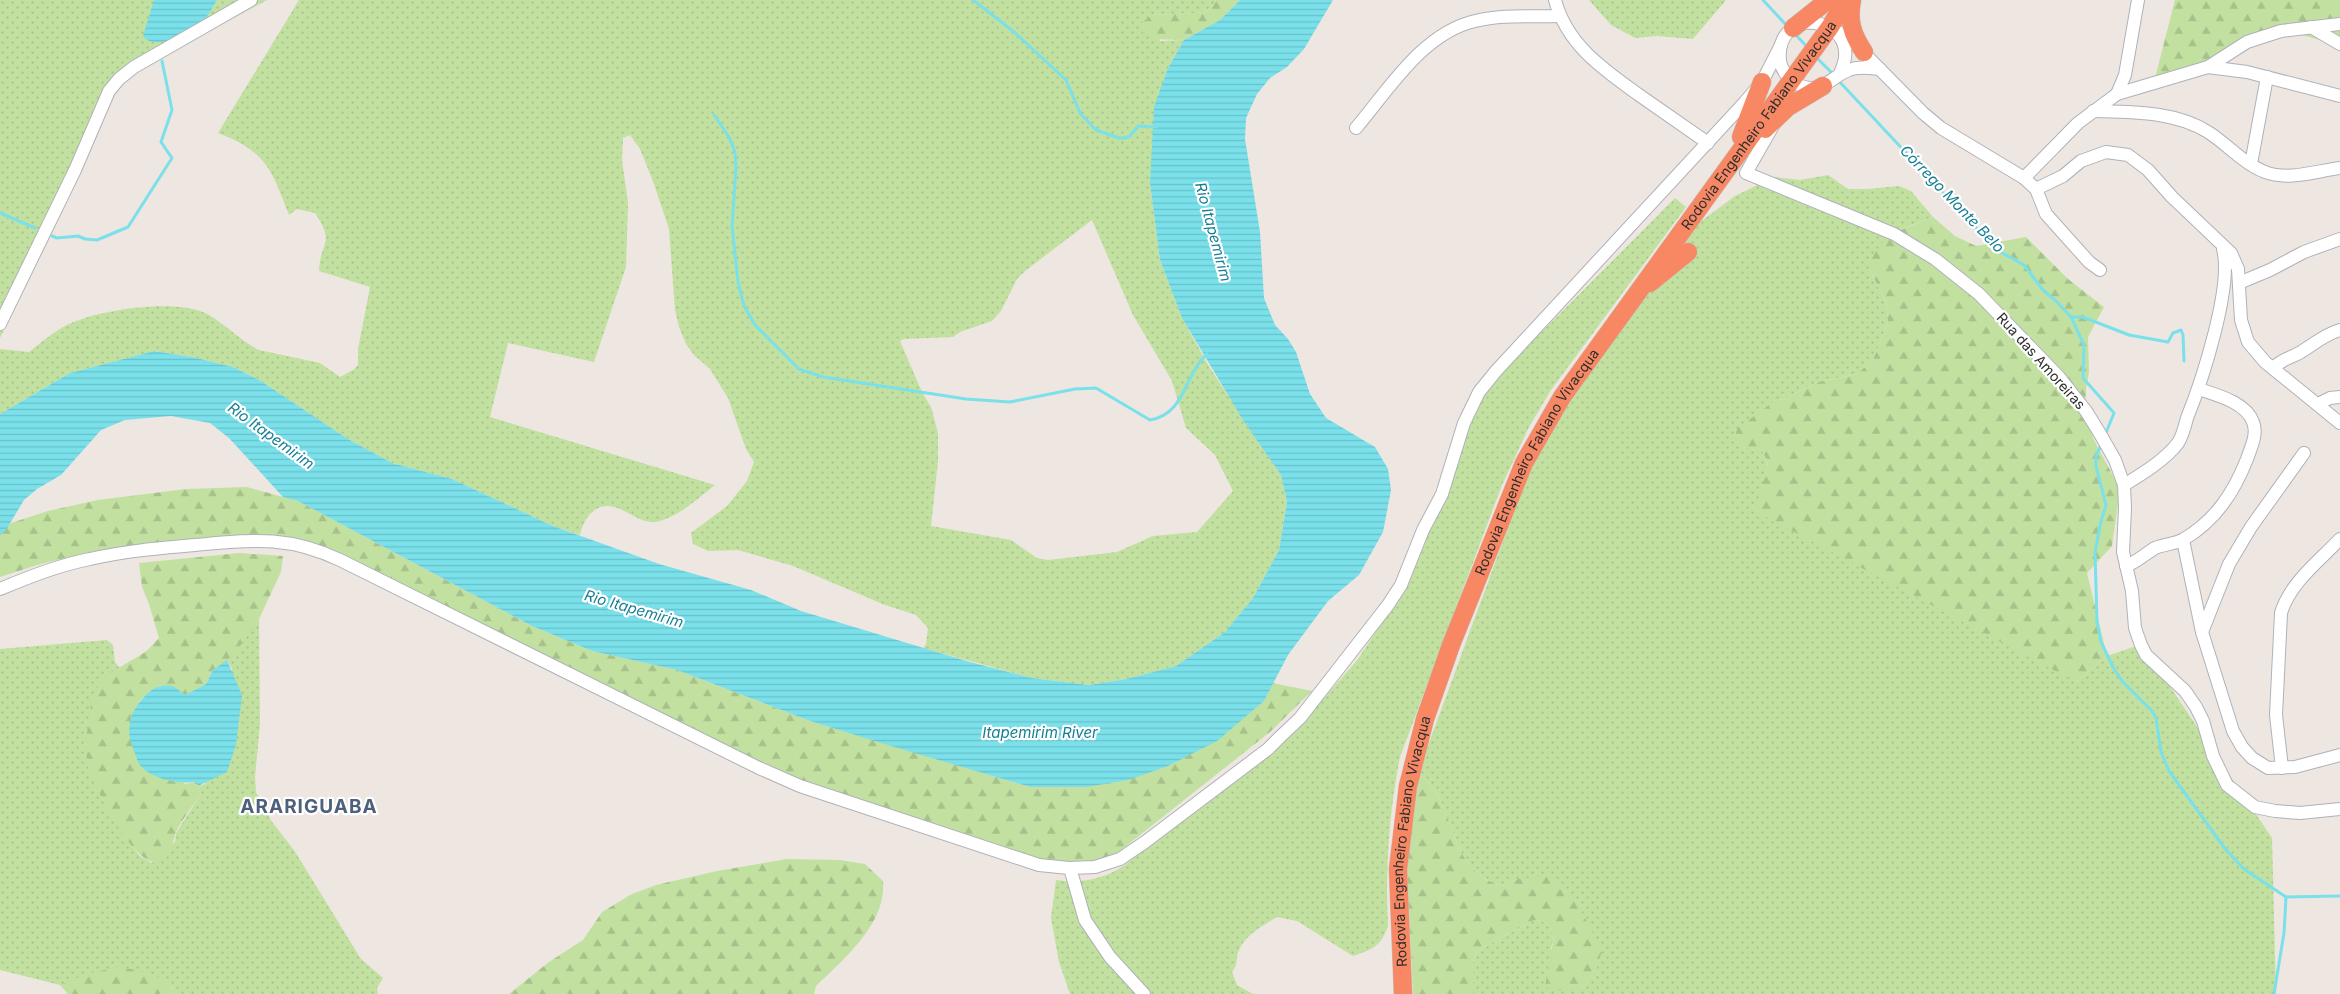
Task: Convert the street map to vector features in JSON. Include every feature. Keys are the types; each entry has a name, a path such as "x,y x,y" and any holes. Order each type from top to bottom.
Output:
{"highway":[{"path":"1793,28 1828,0"},
{"name":"Rodovia Engenheiro Fabiano Vivacqua","path":"1403,994 1398,868 1408,786 1424,720 1451,645 1524,463 1562,397 1786,86 1832,29 1846,0"},
{"path":"1852,0 1851,29 1864,52"},
{"path":"1730,165 1779,115 1798,100 1824,86"},
{"path":"1730,165 1755,94"},
{"path":"1632,298 1688,252"}],"street":[{"path":"0,324 75,170 109,91 119,79 134,67 251,0"},
{"path":"1555,0 1559,16 1580,49 1604,70 1708,143"},
{"path":"2117,94 2125,75 2138,0"},
{"path":"1356,128 1422,51 1438,36 1460,26 1493,18 1559,16"},
{"path":"0,589 35,575 89,559 148,549 256,540 298,544 317,549 758,768 800,786 1040,865 1070,868 1096,867 1120,859 1268,749 1300,718 1388,605 1401,585 1423,530 1442,494 1464,423 1479,392 1496,371 1755,94 1781,45 1793,28 1808,22 1820,23 1851,40 1923,113 1942,128 2024,178 2036,189 2046,214 2089,262 2100,270"},
{"path":"2024,178 2078,123 2117,94 2208,67 2247,42 2281,31 2340,24"},
{"path":"2311,27 2340,44"},
{"path":"1832,29 1844,44 1846,54 1844,66 1839,75"},
{"path":"1781,45 1781,64 1786,86"},
{"path":"1755,94 1786,86 1814,88 1824,86 1839,75 1858,67 1880,69"},
{"path":"2208,67 2248,72 2340,96"},
{"path":"2251,164 2267,77"},
{"path":"2094,111 2130,111 2184,122 2207,131 2264,172 2279,175 2298,175 2340,168"},
{"name":"Rua das Amoreiras","path":"1779,115 1746,173 1894,234 1936,260 1979,294 2059,377 2086,411 2115,460 2124,485 2123,552 2132,591 2135,628 2141,644 2146,655 2179,685 2196,707 2203,720 2213,756 2228,785 2255,807 2268,810 2300,813 2340,809"},
{"path":"2036,189 2063,176 2081,161 2106,152 2128,155 2148,170 2172,197 2231,253 2238,269 2240,320 2248,342 2265,362 2340,423"},
{"path":"2239,283 2270,270 2304,252 2340,240"},
{"path":"2124,485 2165,456 2178,442 2199,389 2222,301 2226,260 2222,244"},
{"path":"2273,368 2284,358 2300,353 2313,343 2340,330"},
{"path":"2126,566 2135,563 2157,547 2183,540 2217,512 2235,489 2254,439 2254,422 2246,411 2228,399 2199,389"},
{"path":"2318,404 2330,398 2340,397"},
{"path":"2202,632 2229,564 2251,527 2304,453"},
{"path":"2183,540 2202,632 2233,731 2242,747 2252,758 2268,768 2295,767 2340,755"},
{"path":"2282,768 2276,715 2281,613 2285,598 2296,584 2340,540"},
{"path":"1070,868 1085,920 1110,958 1144,994"}],"green space":[{"path":"0,0 154,0 153,9 207,16 217,0 267,0 116,81 68,196 0,338"},
{"path":"299,0 1216,0 1208,11 1153,15 1160,41 1184,40 1168,68 1150,183 1160,260 1182,318 1210,368 1281,475 1287,502 1279,550 1253,598 1225,632 1176,666 1126,679 1089,685 1032,678 923,648 926,644 928,628 916,615 885,605 793,566 738,550 708,551 693,544 691,533 727,506 747,481 754,462 746,449 728,398 710,369 694,355 686,344 679,327 675,310 669,229 640,149 630,135 623,138 622,160 628,203 626,267 594,362 508,343 490,417 715,485 689,506 667,519 654,522 647,521 614,507 601,507 596,509 587,518 580,535 553,526 452,479 392,463 348,439 261,381 233,367 192,357 154,351 70,373 0,414 0,349 29,352 67,325 117,310 159,306 195,310 209,315 259,350 320,363 340,377 358,365 358,349 370,287 319,271 326,237 325,231 315,213 297,209 289,215 272,174 265,164 247,147 218,133","holes":["1092,220 1133,315 1172,381 1186,428 1215,455 1233,491 1197,532 1153,536 1117,552 1048,560 1037,558 1011,540 931,526 938,461 938,433 931,407 922,392 900,341 904,339 953,337 960,332 992,321 1001,311 1017,279"]},
{"path":"1216,0 1240,0 1220,20 1184,40 1151,39 1141,31 1139,25 1152,15 1208,11"},
{"path":"1589,0 1726,0 1693,39 1657,36 1635,38 1611,25"},
{"path":"2175,0 2340,0 2340,45 2297,34 2269,39 2154,82"},
{"path":"1828,175 1848,189 1899,186 1911,191 1933,217 1902,229 1870,270 1886,302 1888,322 1873,360 1857,374 1818,382 1784,399 1774,401 1763,452 1768,463 1763,483 2076,682 2107,656 2139,645 2152,660 2272,838 2276,994 1473,994 1473,963 1476,951 1534,920 1546,922 1554,936 1551,949 1593,978 1517,879 1501,886 1482,877 1469,864 1460,849 1440,800 1431,786 1418,773 1521,492 1540,449 1568,402 1700,222 1735,196 1774,177 1800,180"},
{"path":"1675,198 1686,207 1551,390 1529,427 1502,485 1400,757 1389,841 1388,925 1380,942 1371,949 1353,956 1297,921 1277,917 1250,935 1238,953 1232,972 1237,985 1253,994 1070,994 1059,962 1051,918 1056,880 1083,881 1109,874 1125,865 1313,711 1358,659 1396,601 1482,398 1497,377"},
{"path":"1933,217 1955,236 1976,246 2026,237 2068,279 2104,307 2088,337 2089,372 2085,415 2094,440 2120,489 2112,546 2087,573 2107,656 2076,682 1755,511 1768,463 1763,452 1738,446 1735,438 1737,429 1774,401 1784,399 1818,382 1857,374 1873,360 1888,322 1886,302 1870,270 1868,261 1888,235"},
{"path":"247,487 298,501 532,626 592,651 677,670 810,721 1030,787 1264,701 1273,683 1312,691 1270,732 1116,854 1102,862 1060,866 780,773 291,543 73,556 0,577 0,535 11,523 48,511 98,500 186,489"},
{"path":"239,553 283,556 281,572 259,619 238,649 223,665 213,670 206,684 185,695 171,687 160,686 139,702 185,784 197,782 201,794 178,827 168,856 161,861 151,861 140,854 128,842 117,826 98,791 88,767 86,750 91,704 97,688 107,677 145,652 159,638 142,587 139,563"},
{"path":"259,619 260,724 255,777 256,792 272,822 294,850 361,959 383,978 377,988 378,994 175,994 171,987 60,985 0,970 0,649 107,640 113,645 115,662 120,668 109,676 131,845 140,856 152,863 175,842 176,833 201,794 198,786 205,784 232,669 227,660"},
{"path":"1418,773 1431,786 1440,800 1460,849 1469,864 1482,877 1501,886 1517,879 1547,876 1575,899 1602,951 1592,978 1582,987 1564,991 1545,987 1554,936 1546,922 1534,920 1476,951 1473,963 1473,994 1413,994 1407,866"},
{"path":"787,859 840,860 865,864 883,881 878,911 871,926 851,952 816,986 814,994 509,994 549,962 583,940 602,912 632,894 656,885 717,871"},
{"path":"118,967 158,977 171,987 175,994 68,994 60,985 87,974"}],"water":[{"path":"154,0 217,0 206,18 192,30 165,41 156,42 149,41 143,36"},
{"name":"Itapemirim River","path":"1240,0 1333,0 1304,49 1287,67 1270,78 1257,94 1246,118 1245,139 1260,232 1264,298 1275,325 1288,339 1296,352 1310,394 1326,418 1375,447 1388,469 1391,490 1383,532 1359,575 1328,601 1288,655 1264,701 1217,741 1168,766 1128,780 1086,787 1030,787 810,721 677,670 592,651 532,626 298,501 283,497 229,438 210,423 171,416 125,420 101,430 61,475 37,489 24,500 6,530 0,535 0,414 70,373 154,351 192,357 233,367 261,381 348,439 392,463 452,479 553,526 659,564 751,590 801,611 970,662 1032,678 1089,685 1126,679 1176,666 1225,632 1253,598 1279,550 1287,502 1281,475 1243,420 1182,318 1160,260 1150,183 1154,107 1168,68 1184,40 1220,20"},
{"path":"227,660 242,695 236,745 227,772 198,786 197,782 166,780 145,770 138,762 129,735 130,720 142,699 150,691 169,685 185,695 206,684 213,670"}],"waterway":[{"path":"973,0 1013,31 1066,80 1080,113 1096,130 1119,138 1125,138 1130,136 1138,126 1156,127"},
{"name":"Córrego Monte Belo","path":"1763,0 1788,27"},
{"name":"Córrego Monte Belo","path":"1794,33 1809,49"},
{"name":"Córrego Monte Belo","path":"1816,57 1833,74"},
{"path":"52,236 57,238 78,236 97,240 128,227 172,158 161,142 172,110 162,61"},
{"name":"Córrego Monte Belo","path":"1837,79 1997,250 2024,265 2043,290 2071,317 2084,345 2083,378 2114,413 2105,435"},
{"path":"714,115 729,137 735,152 736,168 732,226 738,282 744,306 755,325 799,369 823,377 966,399 1010,402 1075,389 1096,388 1150,420 1162,416 1178,402 1199,362 1207,354"},
{"path":"0,213 35,228"},
{"path":"2071,317 2083,317 2129,335 2168,342 2173,333 2181,330 2183,335 2184,361"},
{"name":"Córrego Monte Belo","path":"2102,443 2096,456 2096,466 2106,505 2095,553 2097,622 2101,642 2114,669 2122,681 2152,711 2156,718 2161,752 2169,771 2226,850 2244,869 2286,897 2340,896"},
{"name":"Córrego Monte Belo","path":"2274,994 2284,933 2286,897"}],"district":[{"name":"ARARIGUABA","path":"309,806"}],"water label":[{"name":"Rio Itapemirim","path":"1213,232"},
{"name":"Rio Itapemirim","path":"271,436"},
{"name":"Rio Itapemirim","path":"634,609"}]}
